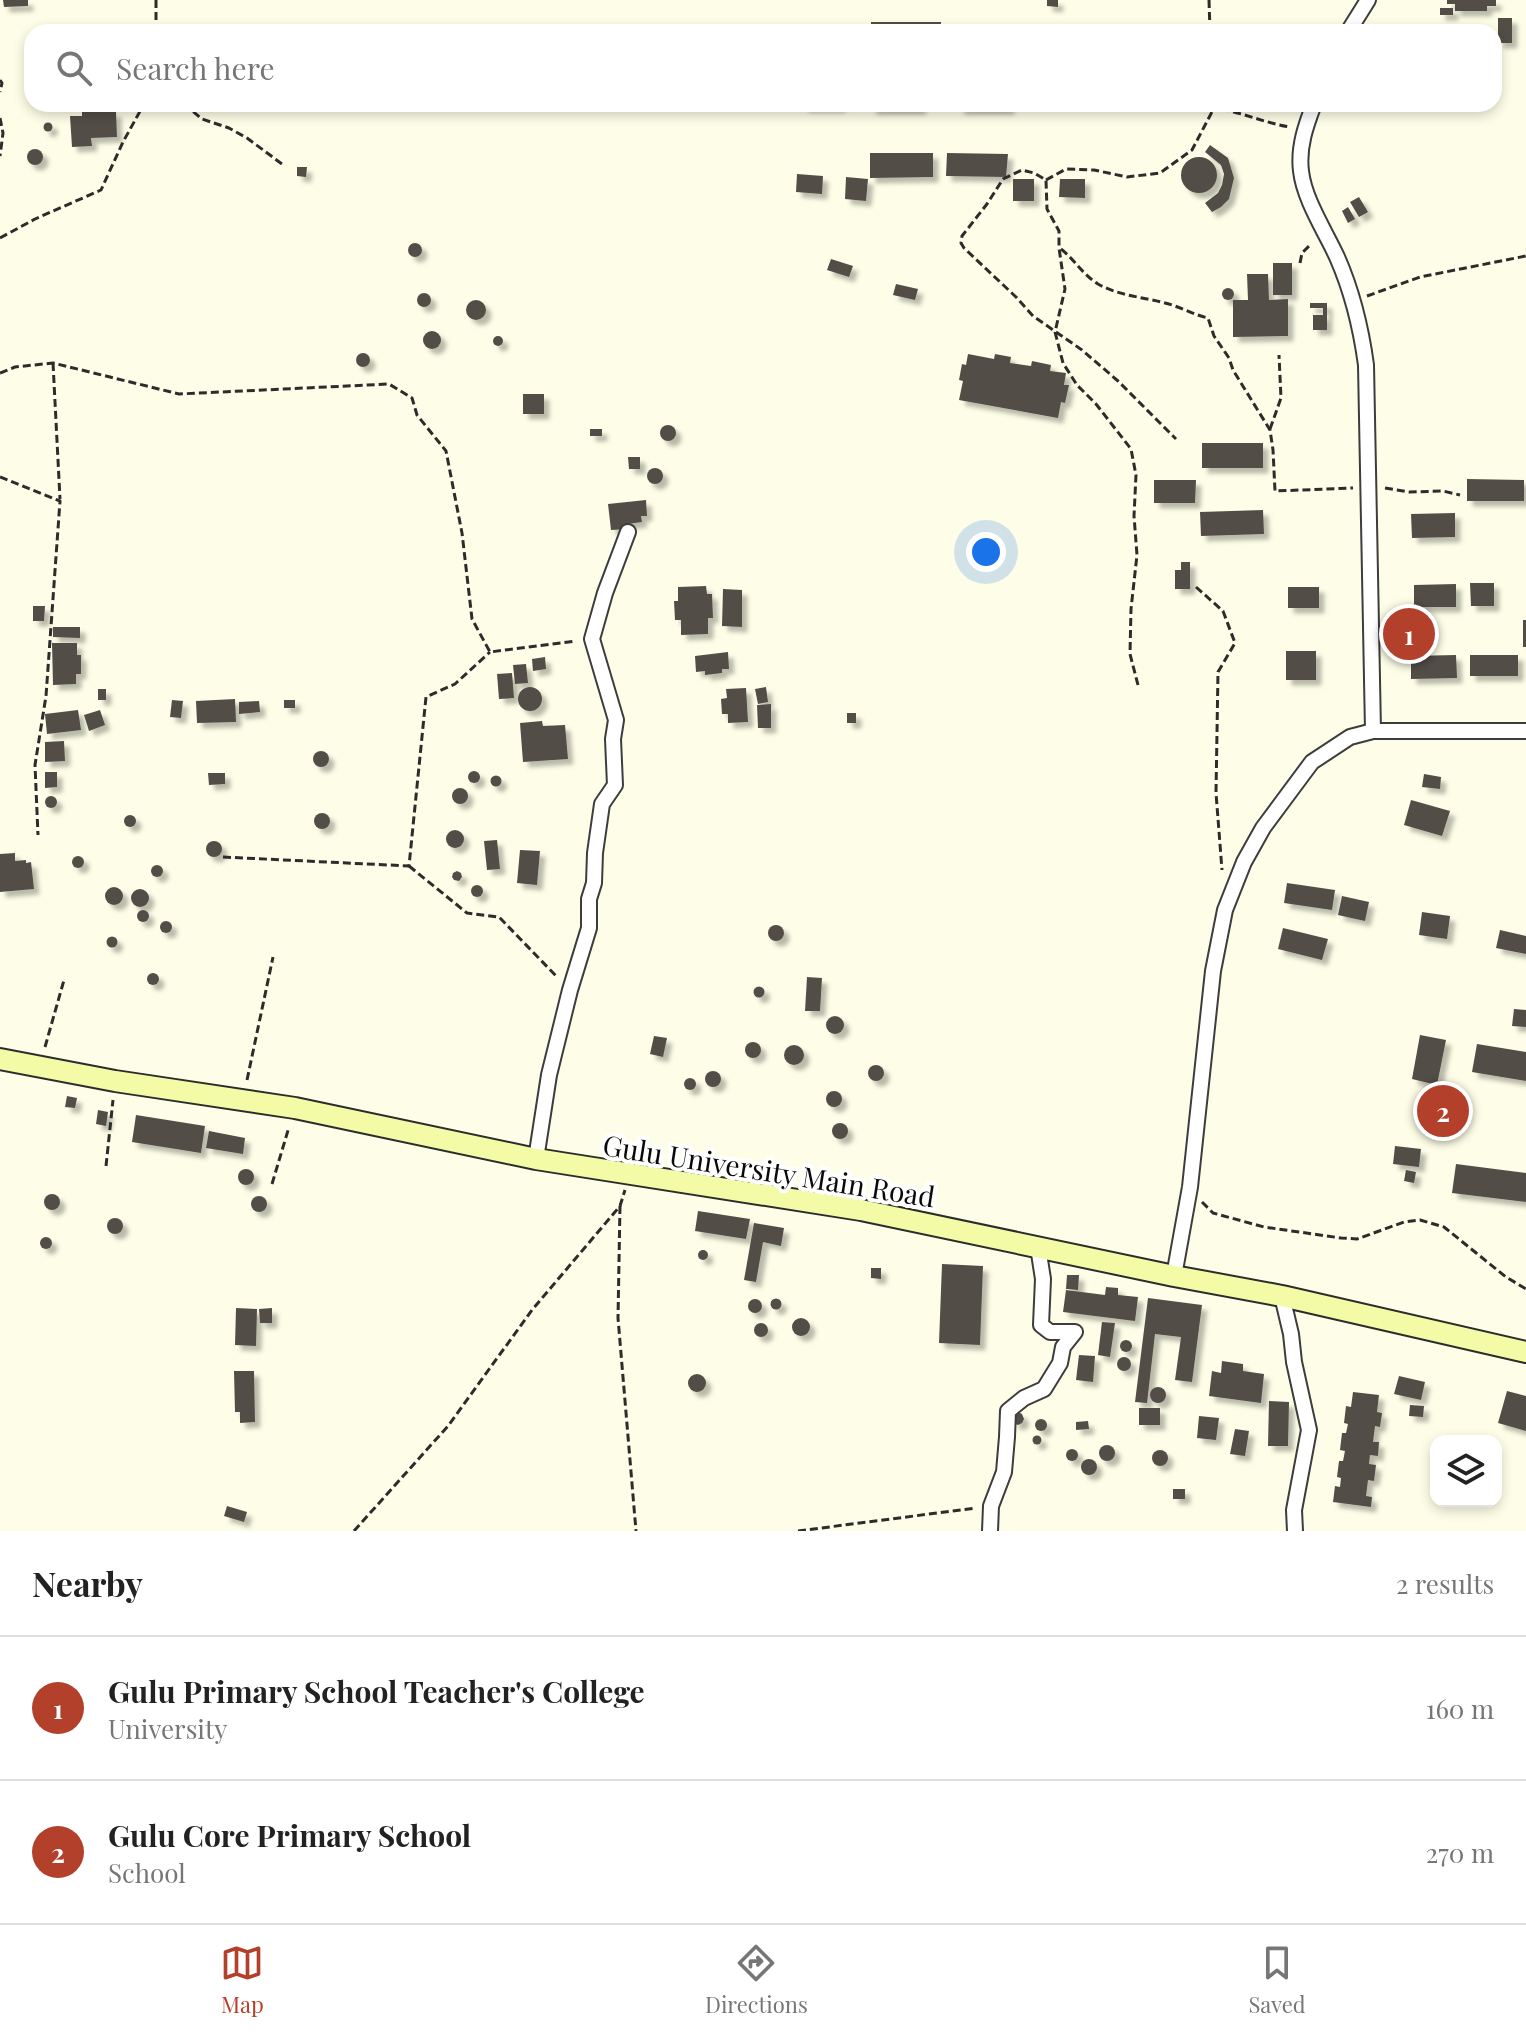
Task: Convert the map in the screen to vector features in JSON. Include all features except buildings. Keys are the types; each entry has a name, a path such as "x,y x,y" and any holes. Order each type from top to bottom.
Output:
{"street":[{"path":"1353,24 1368,0"},
{"path":"1311,112 1304,129 1301,173 1353,303 1366,365 1373,731"},
{"path":"536,1159 549,1075 589,928 589,899 594,883 602,804 615,785 613,739 616,720 592,639 628,532"},
{"path":"1174,1276 1190,1187 1213,971 1225,910 1244,862 1263,828 1312,762 1350,737 1373,731 1526,731"},
{"name":"Gulu University Main Road","path":"0,1059 115,1081 295,1108 536,1159 861,1210 1282,1296 1526,1352"},
{"path":"990,1531 991,1506 1004,1472 1008,1411 1024,1398 1044,1389 1060,1363 1063,1347 1075,1332 1050,1332 1041,1325 1043,1279 1038,1247"},
{"path":"1282,1296 1309,1430 1294,1510 1295,1531"}],"path":[{"path":"156,0 156,24"},
{"path":"1209,0 1210,24"},
{"path":"0,80 0,92"},
{"path":"0,238 101,190 140,112"},
{"path":"194,112 202,119 247,138 282,164"},
{"path":"1046,180 1066,169 1094,170 1127,177 1160,173 1192,150 1210,112"},
{"path":"1234,112 1304,129"},
{"path":"0,118 3,133 0,156"},
{"path":"1046,180 1022,170 1003,179 960,239 964,248 1033,316 1082,350 1176,439"},
{"path":"1046,180 1047,209 1059,231 1065,289 1055,332 1063,363 1077,385 1131,449 1136,475 1134,516 1137,555 1130,654 1138,685"},
{"path":"1300,263 1302,253 1327,236"},
{"path":"1059,248 1099,285 1132,298 1153,300 1208,318 1214,336 1270,430 1276,493"},
{"path":"1353,303 1420,277 1526,256"},
{"path":"1270,430 1281,398 1279,355"},
{"path":"38,835 35,765 46,696 60,501 53,363"},
{"path":"0,373 15,367 53,363 179,394 389,384 412,398 417,415 446,451 462,533 472,619 490,652"},
{"path":"0,477 60,501"},
{"path":"1196,587 1223,611 1235,643 1218,672 1216,793 1225,910"},
{"path":"409,866 426,697 455,684 490,652 592,639"},
{"path":"223,857 409,866 467,913 499,917 570,990"},
{"path":"243,1099 273,957"},
{"path":"40,1066 64,980"},
{"path":"106,1166 115,1081"},
{"path":"272,1184 295,1108"},
{"path":"631,1175 620,1206 618,1318 636,1531"},
{"path":"1190,1187 1213,1213 1264,1227 1357,1239 1404,1222 1420,1220 1444,1227 1506,1277 1526,1289"},
{"path":"354,1531 448,1426 532,1310 620,1206"},
{"path":"798,1531 991,1506"}],"place":[{"name":"Gulu Primary School Teacher's College","path":"1409,634"},
{"name":"Gulu Core Primary School","path":"1443,1111"}]}
